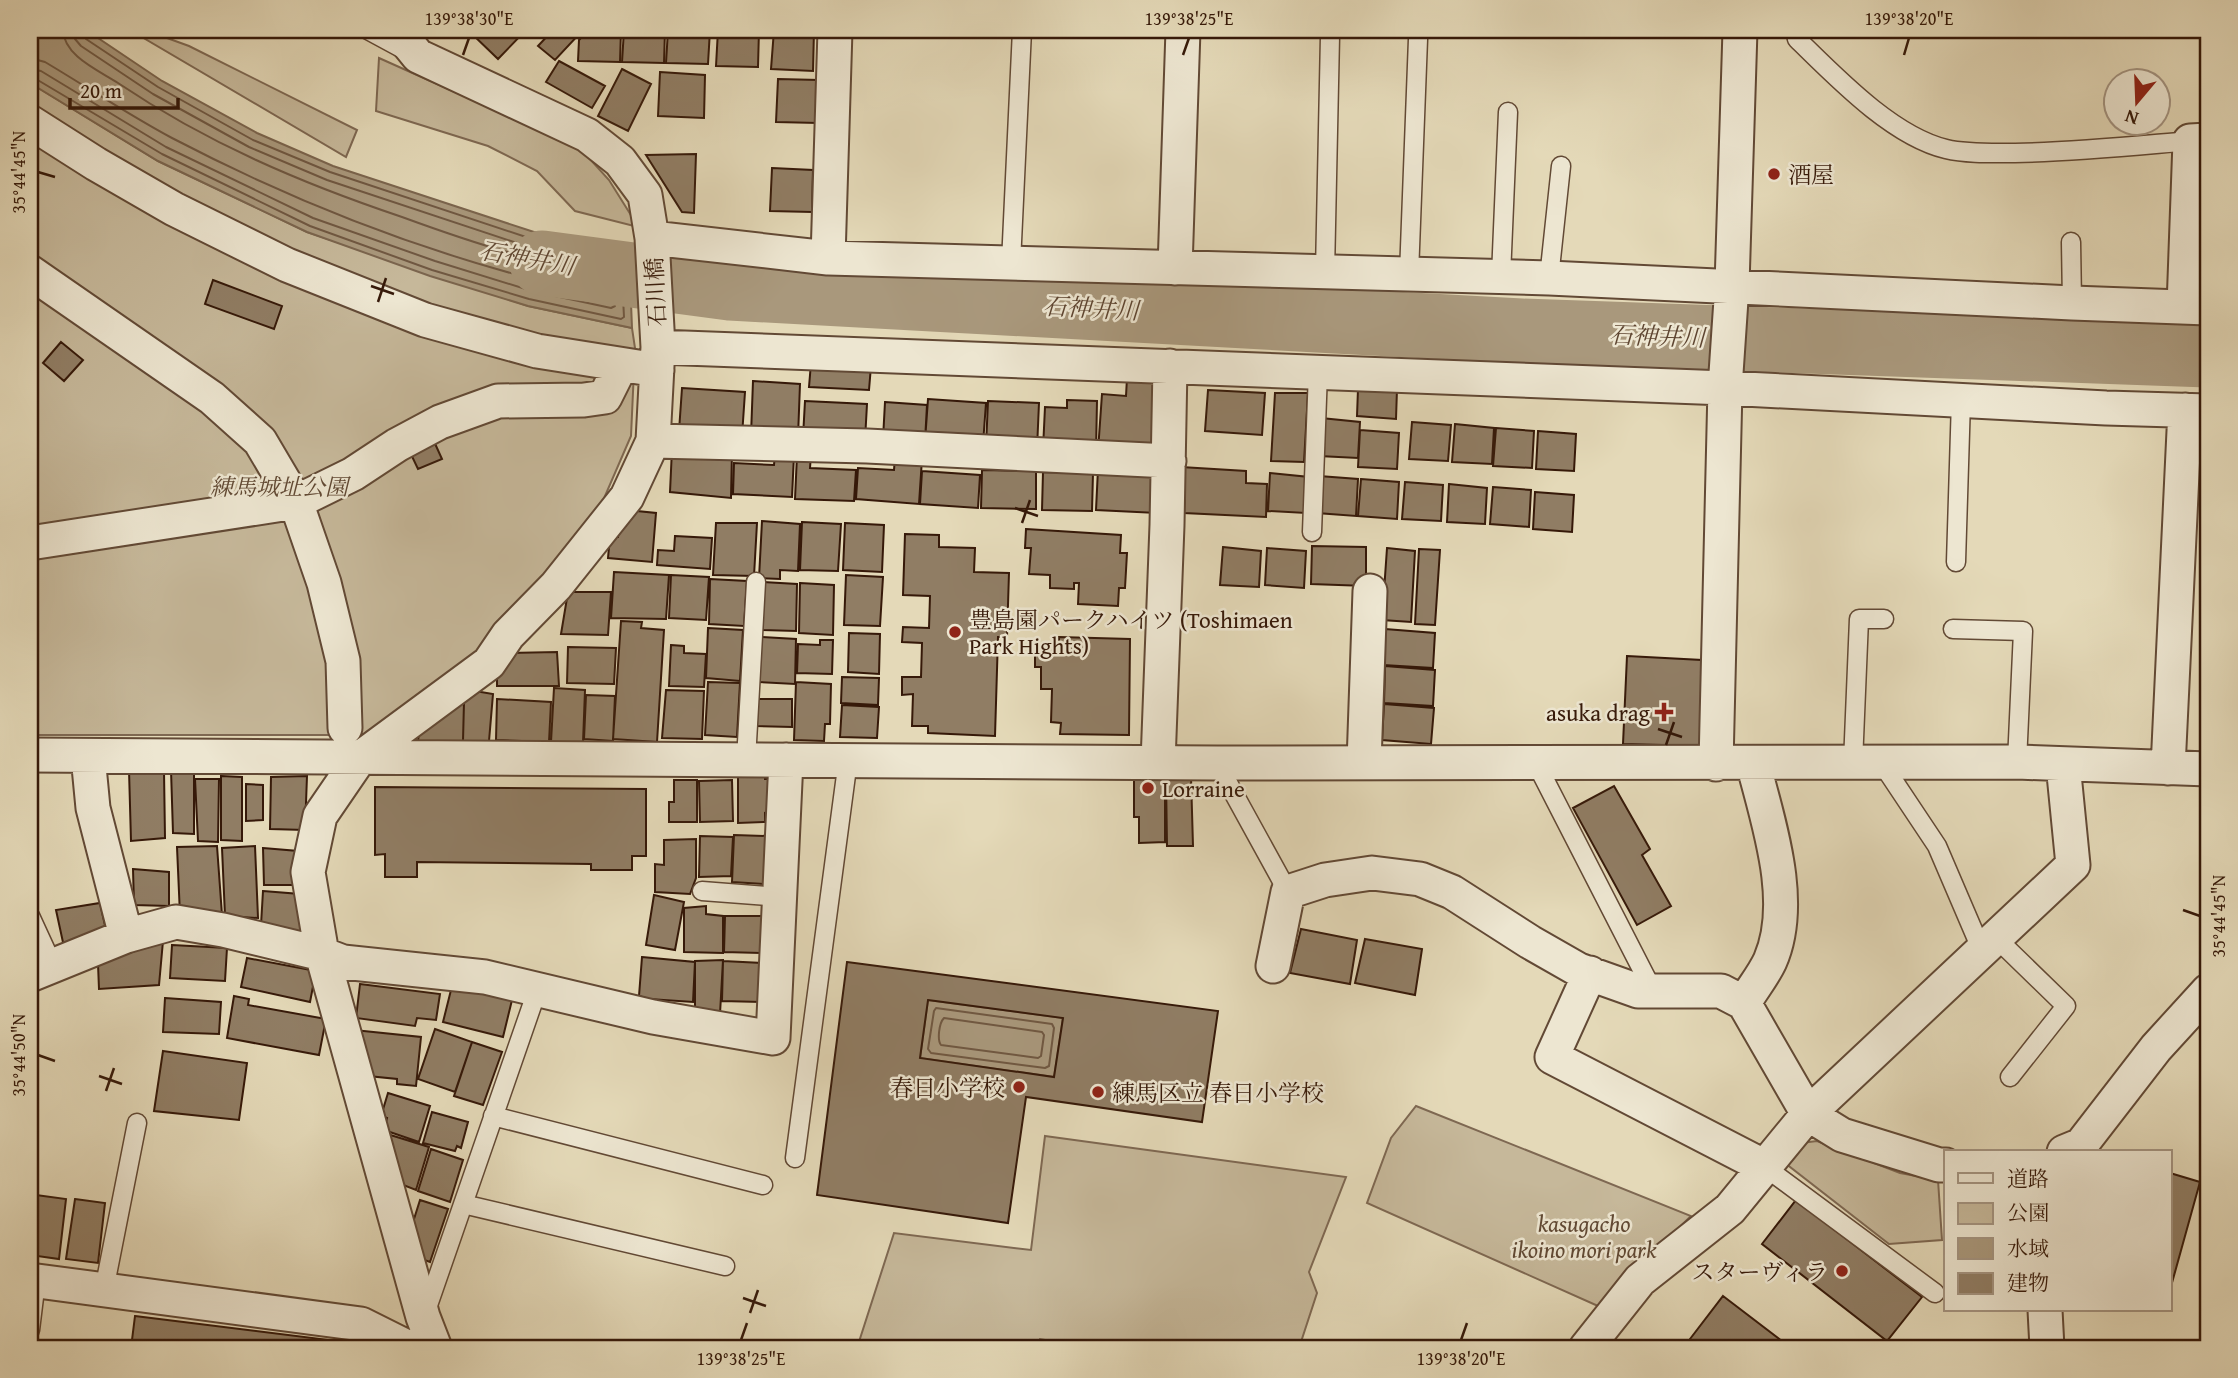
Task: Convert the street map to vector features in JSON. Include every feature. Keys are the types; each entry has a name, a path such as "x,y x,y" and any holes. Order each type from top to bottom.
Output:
{"street":[{"path":"397,30 418,56"},
{"path":"828,258 835,30"},
{"path":"1175,268 1184,30"},
{"path":"1716,764 1725,388 1732,285 1740,30"},
{"name":"石川橋","path":"418,56 587,135 620,161 645,195 652,237 657,359 653,441"},
{"path":"30,122 174,209 288,265 425,320 537,351 621,365 657,359 1170,366 2197,410 2168,768"},
{"path":"652,237 828,258 1501,276 2196,307 2199,141"},
{"path":"30,272 212,398 260,441 296,502 324,583 343,661 345,728"},
{"path":"30,543 296,502 353,474 397,445 440,422 498,401 584,400 605,397 621,365"},
{"path":"1157,762 1170,366"},
{"path":"435,1348 423,1317 323,954 307,872 320,816 359,759 489,663 508,635 556,586 627,497 653,441 867,446 1168,461"},
{"path":"1364,763 1370,590"},
{"path":"30,755 1217,763 2017,762 2208,769"},
{"path":"88,756 93,808 126,936"},
{"path":"41,971 126,936 176,922 223,930 323,954 343,962 485,976 653,1017 773,1038 786,760"},
{"path":"1744,1003 1770,960 1781,915 1777,858 1753,763"},
{"path":"1586,1348 1640,1280 1730,1209 1808,1114 2073,866 2063,764"},
{"path":"1273,966 1288,892 1325,880 1372,873 1420,879 1452,892 1530,943 1590,974 1638,991 1721,991 1744,1003 1808,1114 1842,1135 1944,1165"},
{"path":"1590,974 1552,1057 1765,1167"},
{"path":"2069,1150 2081,1145 2156,1048 2208,991"},
{"path":"33,1281 361,1324 410,1348"},
{"path":"2045,1312 2047,1348"}],"lane":[{"path":"368,30 418,56"},
{"path":"1011,263 1022,30"},
{"path":"1795,30 1797,39 1858,98 1915,136 1946,149 1994,153 2058,152 2199,141"},
{"path":"1325,272 1330,36"},
{"path":"1409,274 1418,39"},
{"path":"1501,276 1508,112"},
{"path":"1549,278 1561,166"},
{"path":"2071,242 2072,303"},
{"path":"1312,532 1318,372"},
{"path":"1956,562 1961,400"},
{"path":"746,760 756,582"},
{"path":"1884,620 1859,619 1867,762 1937,846 1988,944 2066,1006 2010,1077"},
{"path":"1953,629 2023,631 2017,762"},
{"path":"795,1158 848,760"},
{"path":"1217,763 1288,892"},
{"path":"1536,763 1653,991"},
{"path":"702,891 779,897"},
{"path":"30,916 41,971"},
{"path":"423,1317 538,988"},
{"path":"493,1116 763,1185"},
{"path":"104,1290 137,1123"},
{"path":"1765,1167 1935,1293"},
{"path":"463,1204 725,1266"},
{"path":"30,1330 33,1281"}],"green space":[{"path":"130,30 145,30 189,46 357,130 346,157"},
{"path":"379,58 580,148 609,180 634,220 634,226 575,211 537,171 488,146 376,111"},
{"name":"練馬城址公園","path":"30,83 158,161 307,232 528,306 632,328 635,348 631,436 602,503 542,581 470,661 366,735 30,735"},
{"name":"kasugacho ikoino mori park","path":"1416,1106 1691,1216 1598,1306 1367,1203 1391,1138"},
{"path":"1045,1136 1346,1177 1309,1272 1317,1293 1299,1348 1092,1348 1040,1339 1036,1348 857,1348 894,1233 1031,1250"},
{"path":"1817,1141 1900,1173 1938,1180 1942,1240 1889,1244 1785,1163 1801,1143"}],"water":[{"path":"30,30 86,30 162,81 257,133 333,166 534,232 629,252 632,328 528,306 430,276 307,232 158,161 30,83"},
{"path":"928,1000 1063,1018 1054,1077 920,1058"}],"building":[{"path":"474,30 526,30 498,59 471,33"},
{"path":"553,30 583,30 555,60 538,46"},
{"path":"589,30 621,30 620,62 578,61 579,40"},
{"path":"624,30 665,30 664,63 622,62"},
{"path":"668,30 710,30 708,64 666,63"},
{"path":"718,30 759,30 758,67 716,66"},
{"path":"774,30 814,30 813,71 771,69"},
{"path":"559,61 605,86 592,108 546,82"},
{"path":"622,69 651,84 628,131 598,116"},
{"path":"660,72 705,75 704,118 658,116"},
{"path":"778,79 819,80 818,123 776,122"},
{"path":"696,154 694,213 682,212 646,155"},
{"path":"772,168 813,170 812,212 770,211"},
{"path":"213,280 282,306 274,329 205,304"},
{"path":"61,342 83,360 64,381 43,363"},
{"path":"811,363 871,366 869,390 809,387"},
{"path":"1127,378 1163,379 1160,453 1098,451 1102,394 1126,396"},
{"path":"753,381 800,384 798,437 751,435"},
{"path":"682,388 745,392 742,436 679,431"},
{"path":"1358,389 1397,389 1396,419 1357,416"},
{"path":"1208,390 1265,393 1262,435 1205,431"},
{"path":"1275,393 1308,393 1304,462 1271,461"},
{"path":"928,399 986,403 983,444 925,441"},
{"path":"1067,400 1097,401 1096,451 1043,449 1045,407 1067,408"},
{"path":"805,401 867,404 865,440 803,437"},
{"path":"988,401 1039,403 1037,449 986,446"},
{"path":"885,402 927,405 925,441 883,439"},
{"path":"1321,418 1360,422 1358,458 1319,456"},
{"path":"1412,422 1451,425 1448,461 1409,459"},
{"path":"1455,424 1494,428 1492,464 1452,462"},
{"path":"1496,428 1534,431 1532,468 1493,466"},
{"path":"1360,430 1399,433 1397,469 1358,467"},
{"path":"1538,431 1576,434 1574,471 1536,469"},
{"path":"432,437 442,459 418,469 408,448"},
{"path":"672,449 732,452 731,498 670,492"},
{"path":"775,454 794,455 792,497 733,494 734,463 774,465"},
{"path":"797,455 811,455 810,468 856,470 854,501 795,499"},
{"path":"895,457 922,459 919,504 856,499 858,468 894,470"},
{"path":"1181,467 1246,471 1246,483 1267,484 1266,517 1184,513 1185,493 1179,492"},
{"path":"1098,469 1160,472 1157,513 1096,510"},
{"path":"982,470 1036,471 1036,509 981,508"},
{"path":"922,471 980,475 978,508 920,504"},
{"path":"1043,472 1093,473 1092,511 1042,510"},
{"path":"1270,473 1309,477 1306,513 1268,511"},
{"path":"1319,476 1358,479 1356,516 1317,513"},
{"path":"1361,479 1399,482 1397,519 1358,516"},
{"path":"1405,482 1443,485 1441,521 1402,519"},
{"path":"1449,484 1487,488 1485,524 1447,522"},
{"path":"1493,487 1531,490 1529,527 1490,524"},
{"path":"1535,492 1574,495 1572,532 1533,529"},
{"path":"627,510 656,513 652,562 608,558 610,536 618,537 619,526 626,526"},
{"path":"762,521 800,524 798,571 780,570 780,579 759,578"},
{"path":"802,522 841,524 838,571 800,570"},
{"path":"716,523 757,523 754,576 713,575"},
{"path":"845,523 884,525 882,572 843,570"},
{"path":"1026,529 1121,535 1120,553 1127,553 1125,588 1119,588 1118,606 1078,604 1079,583 1074,583 1074,589 1050,588 1050,575 1029,574 1031,548 1025,548"},
{"name":"豊島園パークハイツ (Toshimaen Park Hights)","path":"905,534 939,535 939,547 975,548 974,572 1009,573 1007,637 998,637 995,736 928,733 928,726 912,726 913,694 902,695 902,677 921,677 922,643 902,642 903,627 929,628 930,596 903,595"},
{"path":"675,536 712,538 710,569 657,565 658,550 674,551"},
{"path":"1312,546 1366,547 1366,586 1311,584"},
{"path":"1223,547 1261,551 1259,587 1220,585"},
{"path":"1267,548 1306,551 1304,588 1265,585"},
{"path":"1387,548 1415,551 1411,622 1382,620"},
{"path":"1419,549 1440,550 1435,625 1415,624"},
{"path":"614,572 669,575 666,619 611,618"},
{"path":"671,575 709,577 706,620 669,618"},
{"path":"846,575 883,577 880,626 844,625"},
{"path":"710,579 747,581 744,626 709,624"},
{"path":"763,582 797,584 796,631 761,630"},
{"path":"800,583 834,585 833,635 799,633"},
{"path":"568,592 611,592 608,635 561,634"},
{"path":"621,621 642,622 641,628 664,630 657,742 613,739"},
{"path":"708,628 743,630 740,681 706,678"},
{"path":"1385,629 1435,633 1433,668 1383,665"},
{"path":"849,633 880,634 879,674 848,672"},
{"path":"760,637 796,639 795,684 758,682"},
{"path":"1059,637 1130,639 1129,735 1060,734 1061,723 1051,722 1052,689 1041,689 1041,667 1035,667 1035,648 1059,649"},
{"path":"820,640 833,640 832,674 797,673 798,644 820,645"},
{"path":"671,645 684,646 684,653 706,654 704,687 669,686"},
{"path":"568,647 616,648 614,684 567,683"},
{"path":"557,652 559,686 497,686 497,665 506,653"},
{"path":"1627,656 1702,660 1701,746 1623,744"},
{"path":"1385,666 1435,670 1433,706 1384,703"},
{"path":"842,677 879,678 878,705 841,703"},
{"path":"708,682 740,683 737,737 705,735"},
{"path":"796,682 831,684 830,724 825,724 824,741 794,740"},
{"path":"554,688 585,690 583,743 551,742"},
{"path":"666,690 704,691 702,739 662,738"},
{"path":"475,691 493,694 489,741 463,741 464,702"},
{"path":"586,695 615,696 613,741 584,739"},
{"path":"497,699 551,702 549,742 496,740"},
{"path":"757,699 792,699 792,727 756,726"},
{"path":"464,702 463,741 418,742 419,731"},
{"path":"1384,704 1434,708 1431,744 1382,740"},
{"path":"842,705 879,707 877,738 840,737"},
{"path":"129,770 164,771 165,838 131,841"},
{"path":"171,770 194,771 194,834 173,833"},
{"path":"765,775 765,779 769,779 769,814 765,813 765,822 738,823 738,776"},
{"path":"221,776 242,777 242,841 221,840"},
{"path":"307,776 305,830 270,829 271,777"},
{"path":"1191,777 1193,846 1167,846 1166,778"},
{"path":"1134,778 1165,778 1165,842 1139,843 1139,817 1134,817"},
{"path":"195,779 219,779 218,842 198,841"},
{"path":"674,780 697,780 697,822 669,822 669,802 674,802"},
{"path":"732,780 733,821 700,822 699,781"},
{"path":"246,784 263,785 263,820 246,821"},
{"path":"1614,786 1650,849 1642,855 1671,906 1637,925 1573,808"},
{"path":"375,787 646,789 646,856 632,856 632,870 591,870 591,864 417,862 417,877 385,877 385,854 375,855"},
{"path":"734,835 768,836 766,884 732,882"},
{"path":"700,836 733,837 731,876 699,877"},
{"path":"696,839 696,878 690,894 655,892 655,864 664,865 664,840"},
{"path":"217,846 222,915 180,915 177,847"},
{"path":"255,846 258,918 225,916 222,848"},
{"path":"263,848 298,851 298,885 264,885"},
{"path":"133,869 169,872 169,906 134,905"},
{"path":"263,891 300,894 303,934 261,925"},
{"path":"654,895 684,902 675,950 646,945"},
{"path":"100,903 107,934 64,947 56,910"},
{"path":"706,906 706,914 723,916 723,953 684,952 684,908"},
{"path":"725,916 763,916 761,953 724,952"},
{"path":"1301,929 1357,940 1350,984 1290,973"},
{"path":"1365,939 1422,949 1415,995 1355,983"},
{"path":"163,941 159,985 99,989 98,964"},
{"path":"172,945 227,948 225,981 170,978"},
{"path":"642,957 695,962 693,1002 639,996"},
{"path":"247,958 316,971 310,1002 241,987"},
{"path":"723,960 720,1014 695,1011 695,961"},
{"path":"723,961 762,963 761,1002 722,1001"},
{"name":"春日小学校","path":"847,962 1218,1011 1202,1122 1026,1097 1008,1223 817,1195","holes":["928,1000 1063,1018 1054,1077 920,1058"]},
{"path":"360,984 440,994 436,1020 417,1018 415,1026 356,1018"},
{"path":"452,986 512,1000 503,1037 443,1022"},
{"path":"234,996 249,999 248,1005 326,1019 319,1055 227,1038"},
{"path":"165,998 221,1002 219,1034 163,1032"},
{"path":"435,1029 472,1042 455,1092 418,1079"},
{"path":"354,1030 421,1037 416,1086 397,1084 397,1079 368,1076"},
{"path":"472,1042 502,1052 483,1105 454,1096"},
{"path":"163,1051 247,1063 239,1120 154,1111"},
{"path":"388,1093 430,1106 419,1142 384,1130 387,1118 381,1116"},
{"path":"432,1112 468,1122 461,1148 457,1146 455,1151 423,1143"},
{"path":"384,1133 429,1147 416,1190 398,1183"},
{"path":"431,1149 463,1160 450,1202 418,1191"},
{"path":"2172,1174 2200,1182 2172,1283"},
{"path":"36,1195 66,1199 59,1259 30,1255"},
{"path":"75,1199 105,1203 98,1263 66,1259"},
{"path":"420,1200 448,1209 430,1262 413,1256 409,1235"},
{"name":"スターヴィラ","path":"1796,1200 1922,1297 1887,1341 1762,1244"},
{"name":"スターヴィラ","path":"1723,1296 1791,1348 1701,1348 1690,1339"},
{"path":"135,1316 345,1342 344,1348 131,1348"}],"waterway":[{"name":"石神井川","path":"542,263 730,288 1521,331 2208,355"}],"place":[{"name":"酒屋","path":"1774,174"},
{"name":"豊島園パークハイツ (Toshimaen Park Hights)","path":"955,632"},
{"name":"asuka drag","path":"1664,712"},
{"name":"Lorraine","path":"1148,788"},
{"name":"春日小学校","path":"1019,1087"},
{"name":"練馬区立 春日小学校","path":"1098,1092"},
{"name":"スターヴィラ","path":"1842,1271"}]}
